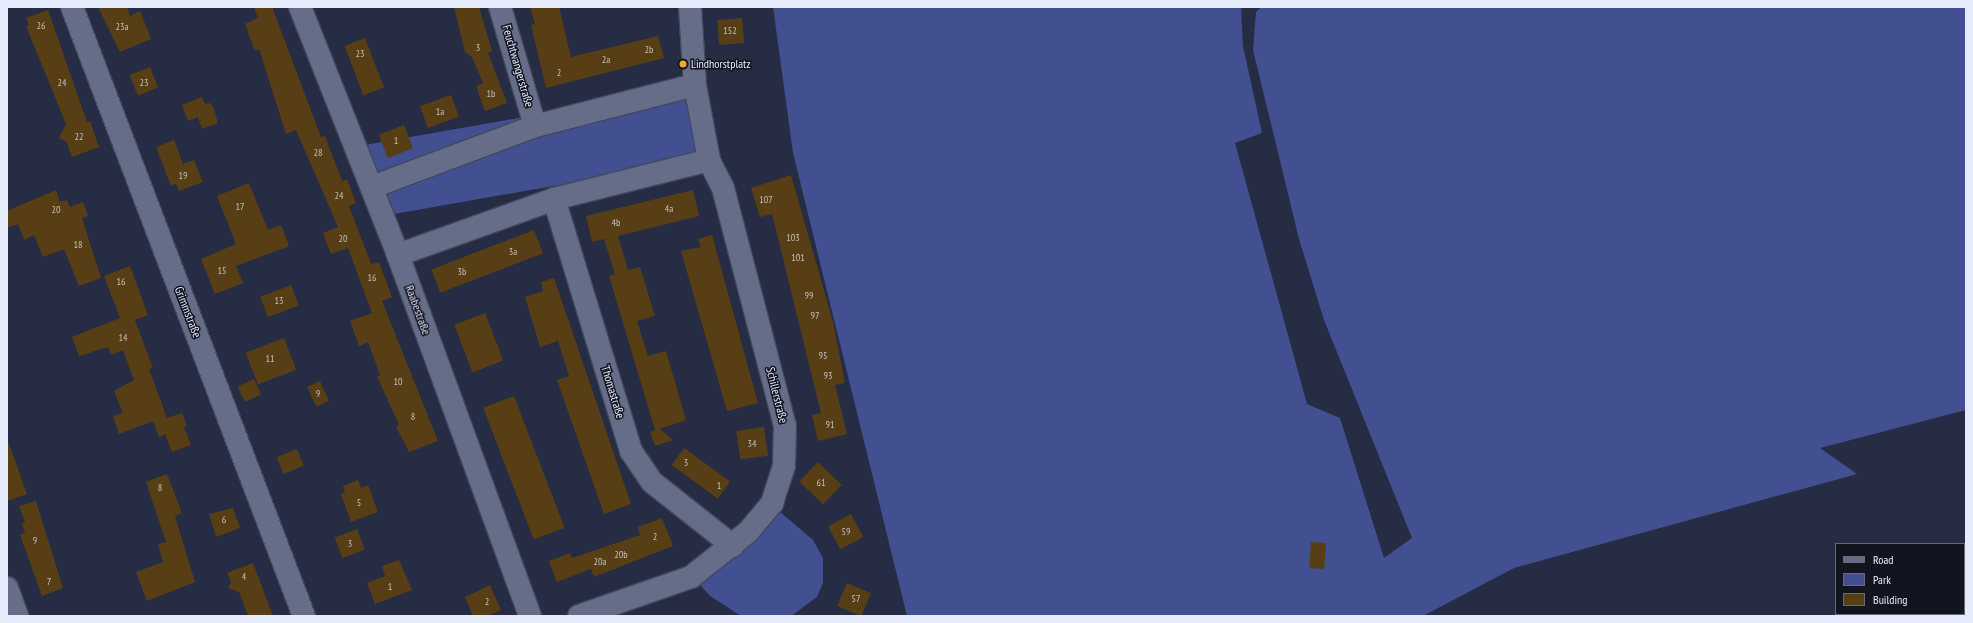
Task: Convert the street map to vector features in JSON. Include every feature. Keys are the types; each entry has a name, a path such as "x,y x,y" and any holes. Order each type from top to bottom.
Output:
{"street":[{"name":"Grimmstraße","path":"72,7 304,616"},
{"name":"Raabestraße","path":"300,7 398,255 530,616"},
{"name":"Feuchtwangerstraße","path":"500,7 535,126"},
{"path":"398,255 554,199 709,160 696,85 690,7"},
{"path":"372,187 535,126 696,85"},
{"name":"Schillerstraße","path":"579,616 691,577 733,546 772,503 784,466 785,426 723,188 709,160"},
{"name":"Thomastraße","path":"554,199 631,451 652,482 733,546"},
{"path":"7,588 17,616"}],"green space":[{"path":"773,7 1241,7 1243,46 1262,133 1235,143 1307,404 1340,418 1384,558 1412,538 1324,320 1299,239 1253,50 1256,12 1261,7 1966,7 1966,410 1820,448 1857,474 1514,568 1423,616 907,616 793,153"},
{"path":"694,87 707,159 376,217 363,145"},
{"path":"772,505 813,540 823,558 823,583 817,597 791,616 741,616 710,596 694,578"}],"building":[{"path":"98,7 127,7 130,16 140,11 151,39 120,52"},
{"path":"254,7 272,7 321,137 325,136 342,181 347,179 356,203 349,206 371,264 379,262 392,297 382,301 438,441 409,452 396,427 399,425 377,376 380,375 368,342 359,346 350,321 372,313 348,248 331,254 323,233 338,227 296,130 286,134 259,49 255,51 245,24 258,18"},
{"path":"454,7 479,7 492,51 488,53 507,103 485,111 476,86 483,83 472,57 465,52"},
{"path":"530,7 559,7 571,57 658,36 664,58 546,88 531,25 535,24"},
{"path":"48,10 87,122 90,121 99,147 72,157 66,141 59,138 66,124 26,26 29,25 26,18"},
{"path":"742,18 744,43 719,45 717,20"},
{"path":"365,38 384,87 363,95 344,46"},
{"path":"150,67 158,87 138,96 130,75"},
{"path":"451,95 459,117 428,128 420,106"},
{"path":"202,97 205,104 210,103 214,109 218,123 202,129 198,117 188,121 182,105"},
{"path":"404,125 413,148 388,158 379,135"},
{"path":"174,140 183,164 194,160 203,182 179,191 176,184 171,186 156,147"},
{"path":"791,175 833,322 845,383 835,385 847,434 818,441 812,415 821,413 772,214 760,217 751,188"},
{"path":"249,183 268,230 281,225 289,246 236,266 243,283 215,294 201,259 236,244 217,196"},
{"path":"56,190 60,202 67,200 70,207 83,202 88,216 82,218 101,278 79,286 64,249 43,257 34,235 24,240 18,224 7,228 7,211"},
{"path":"693,190 699,216 618,236 628,270 640,267 655,316 637,321 648,356 666,351 686,420 660,429 673,440 655,446 650,432 655,430 609,276 615,274 604,239 592,242 586,216"},
{"path":"534,230 543,253 440,293 431,269"},
{"path":"712,235 758,403 727,411 681,251 701,247 698,239"},
{"path":"130,266 148,315 135,320 153,368 149,369 167,418 182,413 187,426 184,427 191,445 172,452 165,434 159,437 153,421 119,434 113,416 123,413 114,391 134,380 123,350 111,355 108,347 79,356 72,337 120,318 104,276"},
{"path":"554,278 631,504 604,514 557,380 569,376 558,341 540,347 525,297 543,291 541,282"},
{"path":"291,285 299,306 268,317 260,297"},
{"path":"485,313 503,361 472,372 454,325"},
{"path":"284,338 296,370 258,384 246,353"},
{"path":"254,379 261,394 245,402 238,387"},
{"path":"320,381 329,401 316,407 307,387"},
{"path":"514,396 565,528 534,539 483,408"},
{"path":"764,427 768,456 740,460 736,431"},
{"path":"9,444 27,494 7,501 7,445"},
{"path":"684,448 730,482 718,498 672,465"},
{"path":"297,449 304,466 283,474 277,457"},
{"path":"818,462 842,485 823,504 799,481"},
{"path":"167,474 182,513 175,516 195,582 147,601 136,572 163,562 158,544 166,542 146,482"},
{"path":"358,480 361,488 368,485 378,512 351,522 341,494 345,492 343,486"},
{"path":"36,501 63,588 42,596 20,535 25,533 22,524 25,522 19,506"},
{"path":"233,508 240,528 216,537 209,514"},
{"path":"851,514 863,537 840,549 828,526"},
{"path":"662,518 673,546 594,577 591,569 557,582 549,561 570,553 572,558 640,535 638,527"},
{"path":"357,529 365,550 342,558 335,538"},
{"path":"1311,542 1326,543 1324,569 1309,568"},
{"path":"399,560 412,590 375,604 367,583 385,576 382,566"},
{"path":"253,563 273,616 248,616 239,592 228,588 231,582 227,573"},
{"path":"847,583 871,593 861,616 837,606"},
{"path":"490,585 501,610 487,616 473,616 465,597"}],"place":[{"name":"Lindhorstplatz","path":"683,64"}]}
